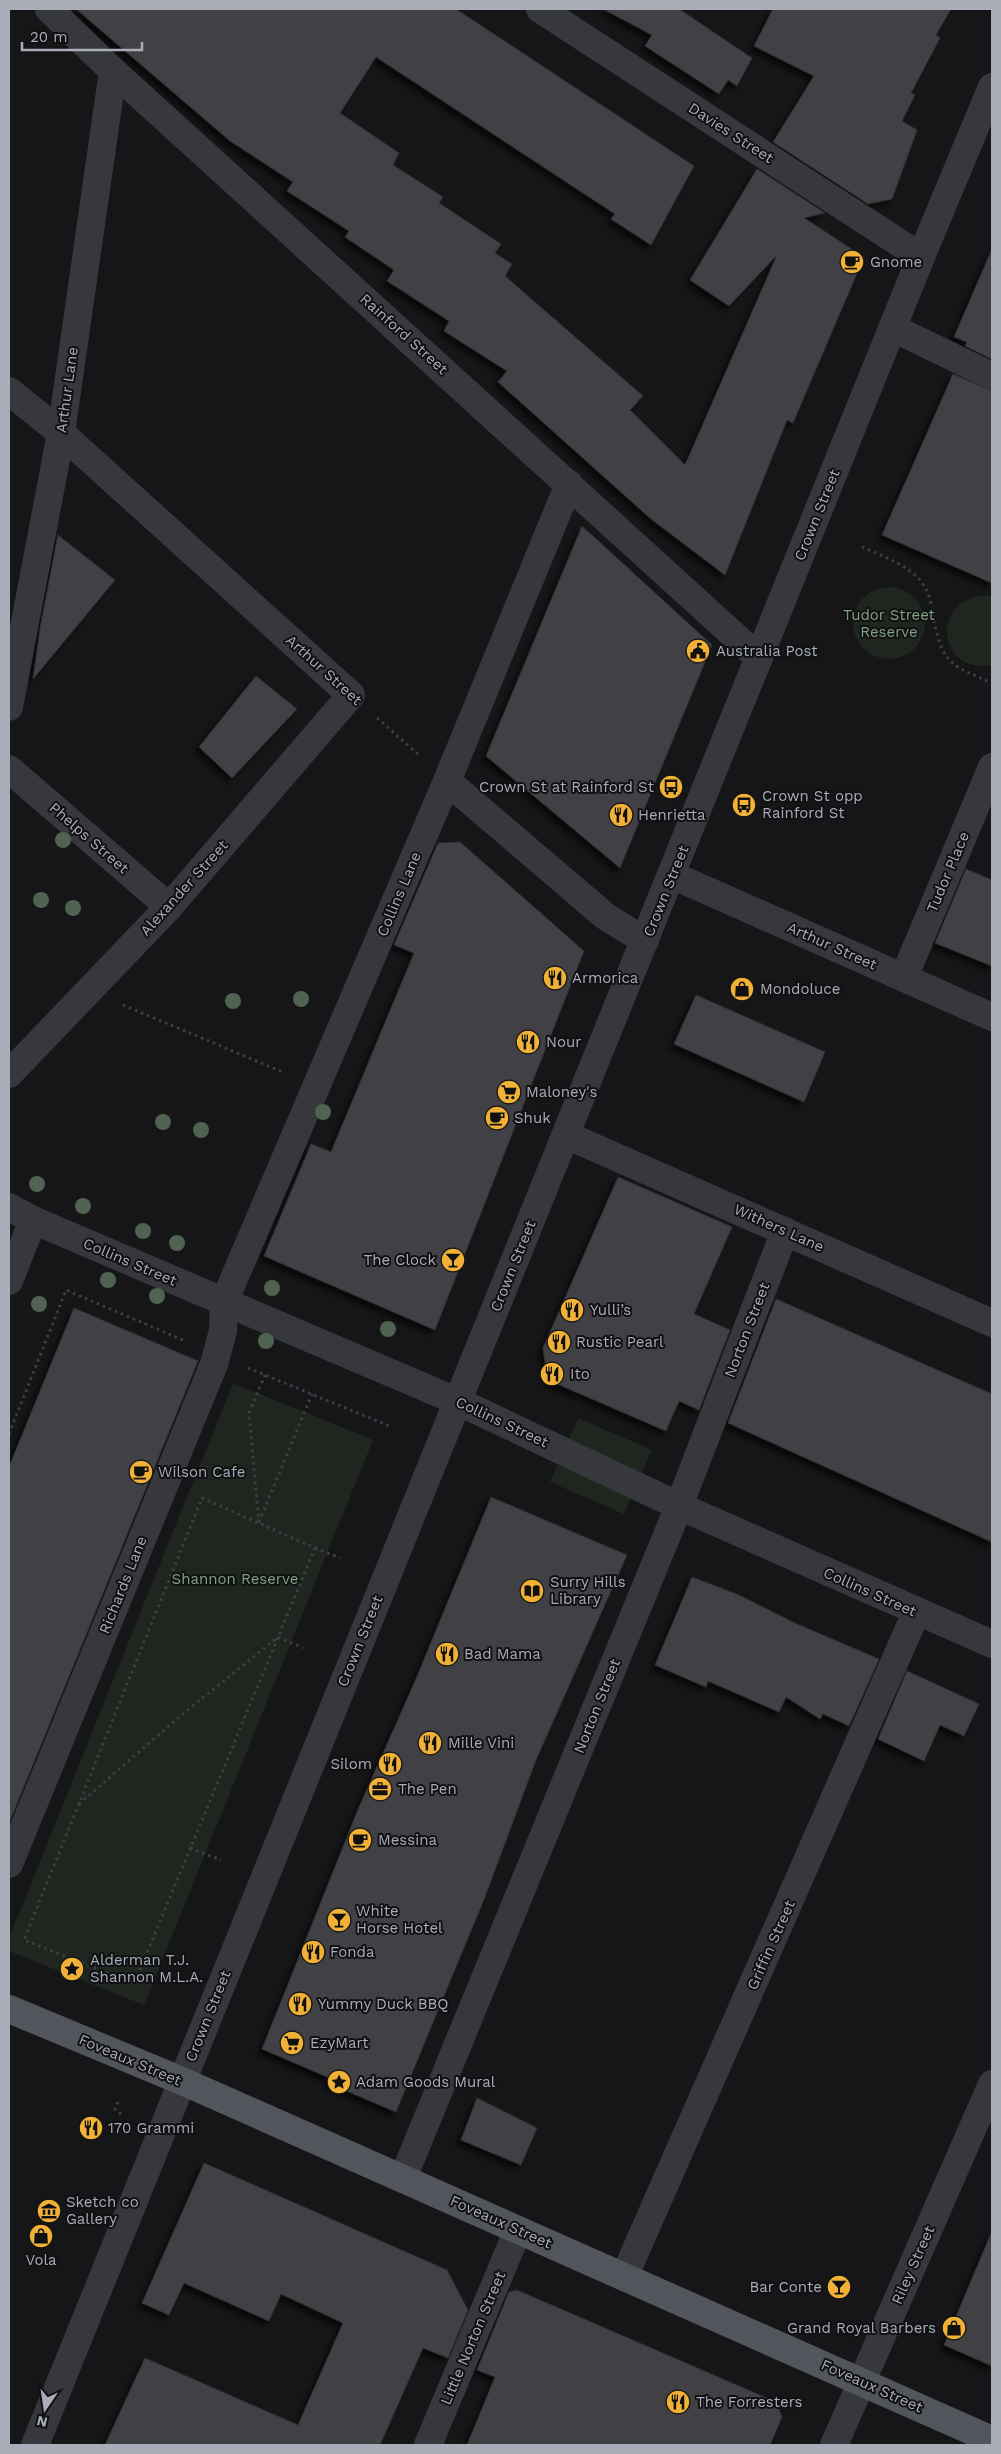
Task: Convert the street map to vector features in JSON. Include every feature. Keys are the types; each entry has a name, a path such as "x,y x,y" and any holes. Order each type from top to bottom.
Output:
{"main road":[{"name":"Foveaux Street","path":"9,2009 182,2081 992,2440"}],"street":[{"name":"Rainford Street","path":"49,9 113,71 760,658"},
{"name":"Davies Street","path":"540,9 921,257"},
{"name":"Arthur Lane","path":"9,707 60,433 113,71"},
{"name":"Crown Street","path":"35,2445 646,941 921,257 992,87"},
{"path":"893,328 992,376"},
{"name":"Arthur Street","path":"9,391 60,433 352,695"},
{"name":"Collins Lane","path":"224,1302 447,781 569,484"},
{"name":"Alexander Street","path":"9,1074 169,907 352,695"},
{"name":"Tudor Place","path":"904,978 992,767"},
{"name":"Phelps Street","path":"9,769 169,907"},
{"path":"447,781 605,916 646,941"},
{"name":"Arthur Street","path":"672,875 992,1017"},
{"name":"Withers Lane","path":"566,1135 992,1323"},
{"name":"Collins Street","path":"9,1207 33,1220 459,1402 679,1506 992,1644"},
{"path":"9,1281 33,1220"},
{"name":"Norton Street","path":"403,2178 679,1506 785,1231"},
{"name":"Richards Lane","path":"9,1864 216,1354 223,1331 224,1302"},
{"name":"Griffin Street","path":"624,2277 916,1612"},
{"name":"Riley Street","path":"834,2445 992,2084"},
{"name":"Little Norton Street","path":"428,2445 518,2230"}],"path":[{"path":"862,547 912,572 928,591 940,649 948,660 961,670 992,684"},
{"name":"Arthur Street","path":"352,695 447,781"},
{"path":"89,991 316,1086"},
{"path":"9,1434 66,1290 265,1375 392,1426"},
{"path":"259,1523 249,1412 265,1375"},
{"path":"259,1523 312,1394"},
{"path":"315,1548 134,1984 24,1940 202,1498 340,1558"},
{"path":"78,1805 178,1718 278,1637"},
{"path":"278,1637 303,1648"},
{"path":"72,1802 78,1805"},
{"path":"190,1848 221,1860"},
{"path":"67,1980 75,1960"},
{"path":"118,2102 115,2109 122,2115"}],"green space":[{"name":"Tudor Street Reserve","path":"889,587 909,593 919,603 925,623 919,643 909,653 889,659 869,653 859,643 853,623 859,603 869,593"},
{"name":"Tudor Street Reserve","path":"988,595 992,597 992,665 974,665 960,659 951,648 947,635 948,621 955,609 968,599"},
{"name":"Shannon Reserve","path":"233,1383 373,1440 144,2005 9,1951 9,1938"},
{"path":"578,1418 652,1450 624,1514 550,1482"}],"building":[{"path":"76,9 456,9 694,166 651,245 611,219 615,214 376,57 340,113 399,153 393,165 443,197 439,203 501,244 495,253 512,264 505,276 643,396 630,410 685,465 777,255 729,306 690,280 757,169 825,213 804,218 864,257 793,423 787,420 725,575 651,519 498,382 507,371 444,331 449,321 387,281 394,270 345,237 349,231 287,191 293,182 230,141"},
{"path":"603,9 679,9 752,58 737,86 728,80 719,94 645,46 652,35"},
{"path":"773,9 951,9 936,35 940,38 911,93 915,95 902,121 917,130 892,199 868,204 773,142 814,76 754,46"},
{"path":"992,249 992,359 965,346 967,342 954,337"},
{"path":"953,374 992,391 992,583 882,535"},
{"path":"582,526 712,645 620,868 486,756"},
{"path":"58,535 115,580 33,679 41,623"},
{"path":"256,676 297,709 232,778 199,747"},
{"path":"460,842 584,951 435,1330 264,1256 311,1144 331,1152 414,953 394,945 438,843"},
{"path":"966,869 992,880 992,966 935,943"},
{"path":"696,995 825,1052 804,1102 674,1044"},
{"path":"618,1177 732,1227 694,1314 730,1330 699,1410 679,1401 666,1431 548,1380 543,1348"},
{"path":"776,1299 992,1394 992,1542 728,1423"},
{"path":"74,1308 198,1361 9,1823 9,1467"},
{"path":"491,1497 627,1555 536,1760 485,1897 396,2112 330,2084 332,2079 262,2049 359,1807 416,1679"},
{"path":"692,1577 739,1595 797,1624 879,1659 849,1726 823,1714 820,1719 786,1697 779,1712 708,1681 706,1687 655,1665"},
{"path":"907,1671 979,1704 964,1736 940,1725 924,1761 878,1739"},
{"path":"477,2098 537,2128 521,2165 461,2140"},
{"path":"204,2163 447,2270 468,2310 448,2358 423,2348 380,2445 105,2445 145,2358 298,2425 343,2323 281,2294 269,2321 184,2283 169,2315 142,2303"},
{"path":"992,2231 992,2366 944,2345"},
{"path":"517,2290 776,2402 782,2417 770,2445 467,2445 495,2377 477,2370 509,2292"}],"place":[{"name":"Gnome","path":"852,262"},
{"name":"Australia Post","path":"698,651"},
{"name":"Crown St at Rainford St","path":"671,787"},
{"name":"Crown St opp Rainford St","path":"744,805"},
{"name":"Henrietta","path":"621,815"},
{"name":"Armorica","path":"555,978"},
{"name":"Mondoluce","path":"742,989"},
{"name":"Nour","path":"528,1042"},
{"name":"Maloney's","path":"509,1092"},
{"name":"Shuk","path":"497,1118"},
{"name":"The Clock","path":"453,1260"},
{"name":"Yulli’s","path":"572,1310"},
{"name":"Rustic Pearl","path":"559,1342"},
{"name":"Ito","path":"552,1374"},
{"name":"Wilson Cafe","path":"141,1472"},
{"name":"Surry Hills Library","path":"532,1591"},
{"name":"Bad Mama","path":"447,1654"},
{"name":"Mille Vini","path":"430,1743"},
{"name":"Silom","path":"390,1764"},
{"name":"The Pen","path":"380,1789"},
{"name":"Messina","path":"360,1840"},
{"name":"White Horse Hotel","path":"339,1920"},
{"name":"Fonda","path":"313,1952"},
{"name":"Alderman T.J. Shannon M.L.A.","path":"72,1969"},
{"name":"Yummy Duck BBQ","path":"300,2004"},
{"name":"EzyMart","path":"292,2043"},
{"name":"Adam Goods Mural","path":"339,2082"},
{"name":"170 Grammi","path":"91,2128"},
{"name":"Sketch co Gallery","path":"49,2211"},
{"name":"Vola","path":"41,2236"},
{"name":"Bar Conte","path":"839,2287"},
{"name":"Grand Royal Barbers","path":"954,2328"},
{"name":"The Forresters","path":"678,2402"}]}
